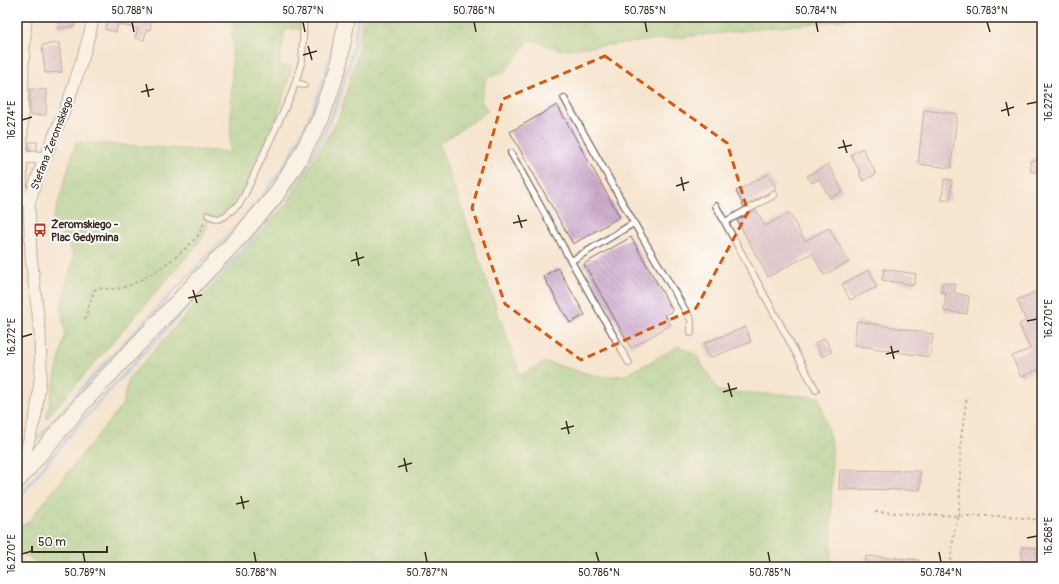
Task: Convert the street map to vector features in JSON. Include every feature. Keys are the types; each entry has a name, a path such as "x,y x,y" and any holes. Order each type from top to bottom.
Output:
{"street":[{"path":"22,202 19,158 26,17"},
{"name":"Stefana Żeromskiego","path":"22,475 25,455 36,414 42,372 40,333 31,256 22,202 46,157 69,99 84,54 94,17"},
{"path":"22,475 85,400 242,234 275,196 299,159 321,118 338,68 347,17"},
{"path":"19,158 46,157"}],"lane":[{"path":"208,215 218,219 225,216 239,204 274,136 302,61 304,17"},
{"path":"295,83 304,85"},
{"path":"564,98 634,223 691,320 691,333"},
{"path":"511,153 629,363"},
{"path":"725,222 774,195"},
{"path":"716,206 816,390"},
{"path":"571,261 634,223"}],"path":[{"path":"85,319 94,290 100,287 118,289 134,284 163,266 197,237 208,215"},
{"path":"950,567 954,532 959,516 962,438 967,396"},
{"path":"875,512 959,516 1006,516 1042,520"}],"highlighted area":[{"path":"605,56 727,143 748,212 696,308 581,360 505,304 472,208 503,99"}],"green space":[{"path":"233,17 300,17 300,29 285,29 279,65 292,67 275,123 235,208 210,219 202,239 46,419 65,334 61,307 74,255 53,220 76,142 230,152"},
{"path":"362,17 848,17 846,20 560,50 530,39 505,72 486,78 481,101 488,111 439,144 520,375 546,362 600,377 626,375 679,346 696,355 719,391 819,397 832,446 831,567 46,567 17,551 17,528 28,522 122,405 129,378 287,203 339,118 358,52"}],"building":[{"path":"57,17 74,17 75,26 58,28"},
{"path":"101,17 152,17 150,30 147,29 144,40 135,38 138,29 118,24 116,32 105,29 107,22 101,20"},
{"path":"59,43 62,72 45,73 42,45"},
{"path":"30,89 47,90 46,115 30,115"},
{"path":"557,105 620,217 573,244 510,132"},
{"path":"924,110 957,114 951,168 918,164"},
{"path":"29,142 37,142 37,150 29,151"},
{"path":"862,148 876,174 863,181 859,174 861,173 851,155"},
{"path":"1042,159 1042,171 1031,172 1030,161"},
{"path":"828,164 843,191 830,198 819,179 812,183 807,176"},
{"path":"768,174 776,188 744,207 736,191"},
{"path":"944,179 952,180 950,201 942,200"},
{"path":"756,210 765,226 789,213 805,241 829,228 849,262 824,275 812,253 768,277 737,220"},
{"path":"631,237 673,311 665,315 671,325 631,348 584,264"},
{"path":"558,268 585,315 570,323 543,276"},
{"path":"884,269 916,274 914,285 882,280"},
{"path":"869,270 877,287 850,300 842,284"},
{"path":"942,282 956,284 954,293 969,296 967,314 944,311 946,292 941,292"},
{"path":"1042,289 1042,368 1021,377 1012,356 1030,349 1019,324 1026,321 1017,300"},
{"path":"857,321 933,334 930,357 854,345"},
{"path":"746,327 751,342 709,358 704,343"},
{"path":"825,338 832,352 823,357 815,343"},
{"path":"840,470 920,471 920,490 839,489"},
{"path":"1022,547 1036,548 1035,566 1021,566"},
{"path":"866,556 919,560 919,567 866,567"}],"waterway":[{"path":"38,439 113,355 245,218 269,188 290,156 314,106 331,53 338,17"},
{"path":"17,501 78,425 251,240 296,183 325,131 337,104 346,76 358,17"}],"place":[{"name":"Żeromskiego - Plac Gedymina","path":"40,230"}]}
